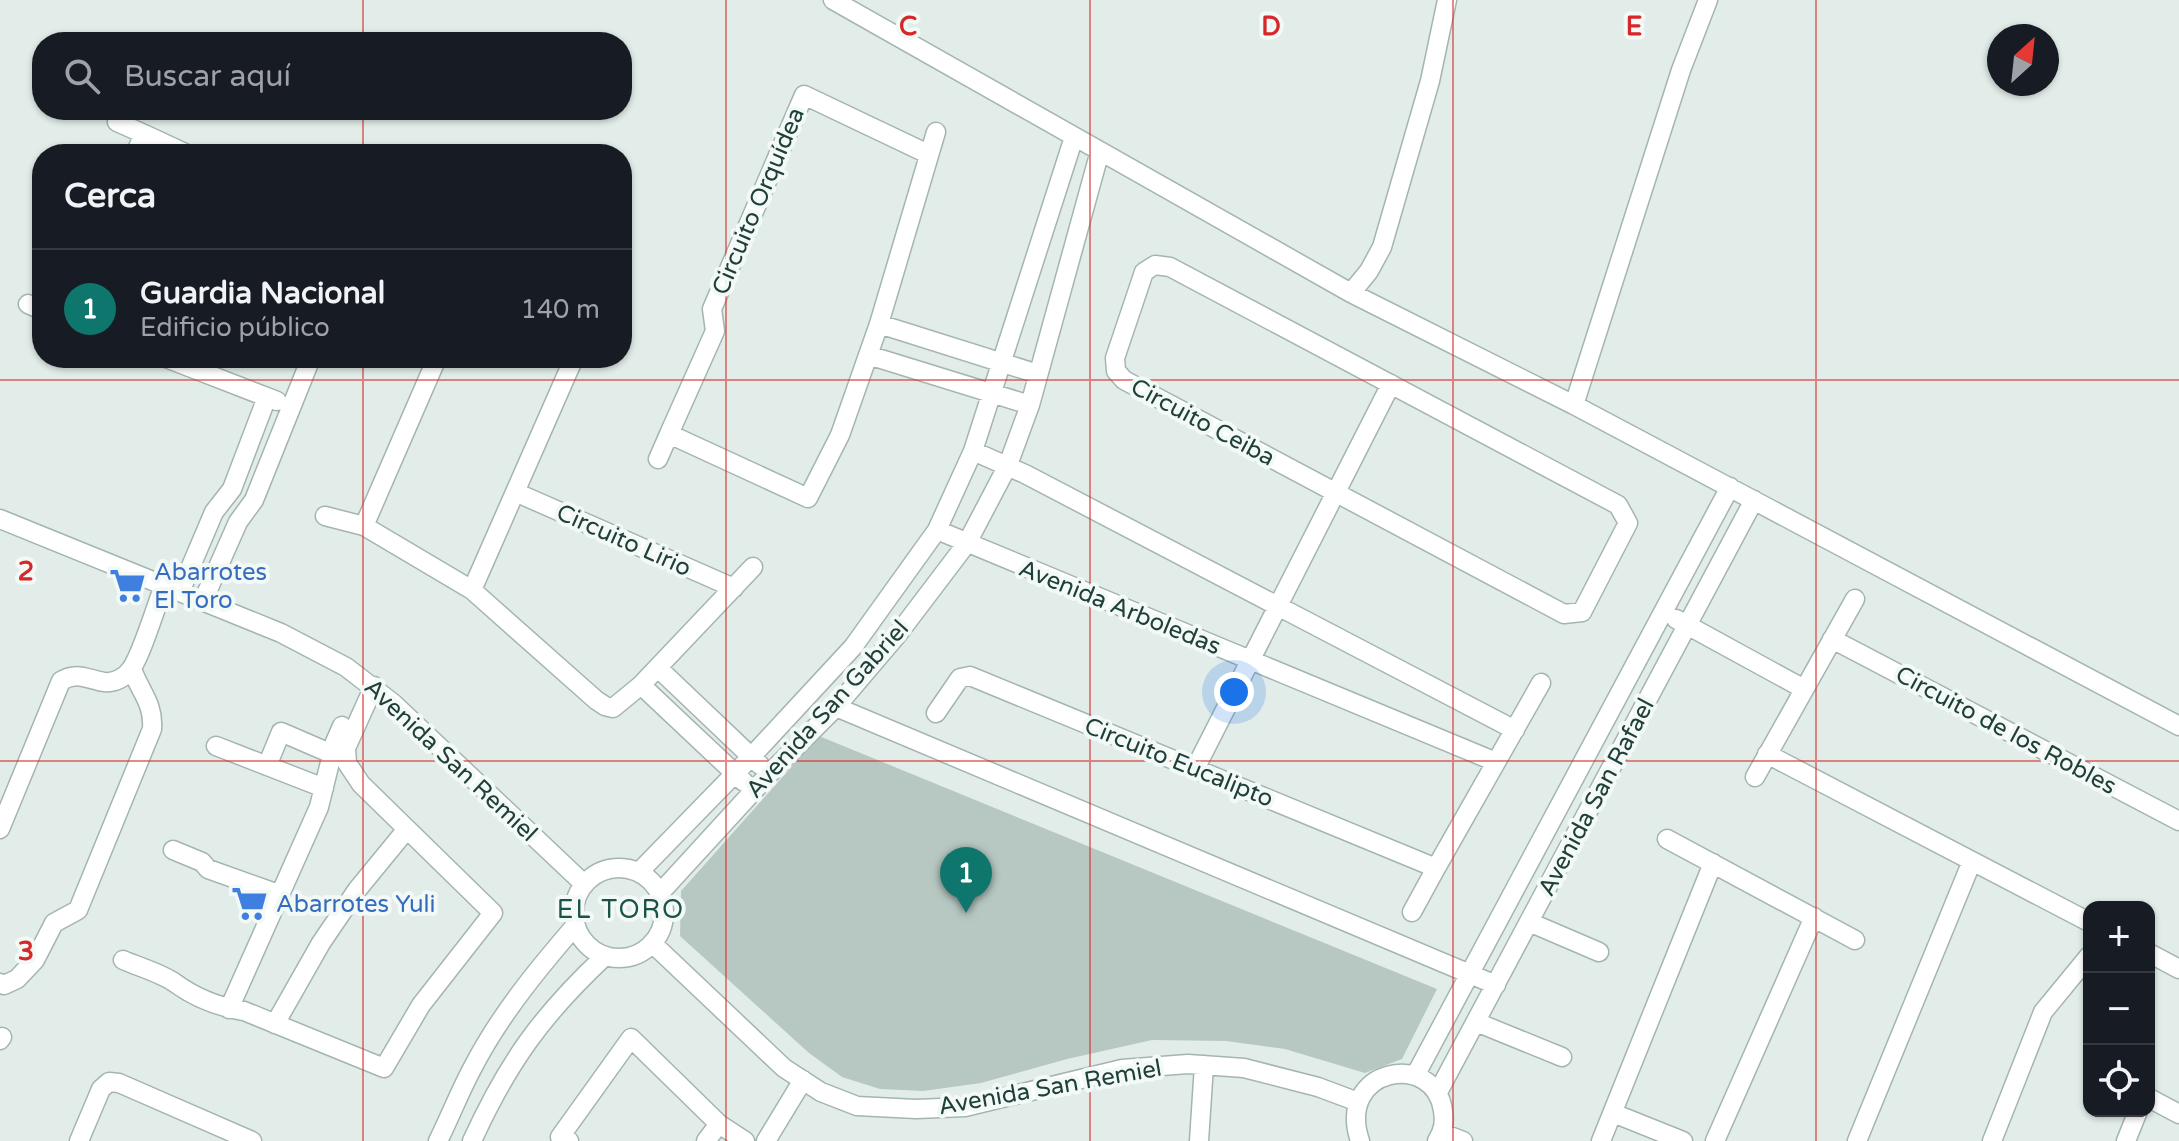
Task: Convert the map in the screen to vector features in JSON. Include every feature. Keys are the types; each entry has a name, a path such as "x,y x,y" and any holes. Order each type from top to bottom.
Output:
{"street":[{"path":"833,0 1351,293 1574,405 2179,726"},
{"path":"1351,293 1369,271 1382,247 1430,81 1447,0"},
{"path":"1574,405 1681,70 1708,0"},
{"name":"Circuito Orquídea","path":"658,459 715,331 712,309 804,95 928,154"},
{"path":"117,122 166,144"},
{"path":"669,434 808,498 840,435 879,324 936,132"},
{"path":"140,144 144,134"},
{"name":"Avenida San Gabriel","path":"639,872 853,647 937,530 973,451 993,394 1074,137"},
{"name":"Avenida San Gabriel","path":"660,893 769,774 836,707 898,634 967,543 1008,465 1030,405 1100,151"},
{"name":"Circuito Ceiba","path":"1155,265 1170,267 1618,505 1628,523 1582,612 1564,614 1336,493 1124,380 1116,371 1115,358 1144,272 1155,265"},
{"path":"879,324 1038,374"},
{"path":"907,367 917,337"},
{"path":"868,355 1030,405"},
{"path":"192,368 291,407"},
{"path":"203,601 238,522 254,500 307,368"},
{"path":"364,526 433,368"},
{"path":"472,590 570,368"},
{"path":"1195,769 1391,384"},
{"path":"0,829 61,681 82,675 109,683 119,680 132,669 214,512 232,489 267,397"},
{"path":"973,451 1008,465 1515,730"},
{"name":"Avenida San Rafael","path":"1415,1076 1730,487"},
{"name":"Circuito Lirio","path":"515,492 734,588"},
{"name":"Avenida San Rafael","path":"1437,1094 1754,500"},
{"path":"214,512 238,522"},
{"path":"325,516 364,526 472,590 605,706 613,708 658,668 753,567"},
{"name":"Avenida San Remiel","path":"0,519 304,644 368,682 584,884"},
{"name":"Avenida Arboledas","path":"937,530 1496,762"},
{"path":"1755,777 1855,599"},
{"path":"1663,613 1804,689"},
{"name":"Circuito de los Robles","path":"1832,639 2179,821"},
{"path":"658,668 769,774"},
{"path":"0,983 4,985 17,979 35,960 54,923 78,910 84,896 152,729 154,712 132,669"},
{"name":"Circuito Eucalipto","path":"936,713 960,678 970,676 1436,868"},
{"path":"235,1007 319,807 332,754 368,682"},
{"path":"123,960 175,982 186,982 235,1007 384,1068 421,1005 493,913 361,784 347,763 346,748 368,682"},
{"path":"1412,912 1541,683"},
{"path":"641,685 753,791"},
{"path":"667,708 683,692"},
{"path":"836,707 1496,985"},
{"path":"267,766 281,732 332,754"},
{"path":"216,746 324,788"},
{"path":"1767,754 2083,919"},
{"path":"1587,756 1611,768"},
{"path":"275,1024 321,943 348,903 407,829"},
{"path":"1667,839 1855,940"},
{"path":"173,850 202,862 212,861 281,895"},
{"path":"1857,1141 1972,861"},
{"path":"1601,1141 1713,863"},
{"path":"624,867 639,872 660,893 664,923 658,937 634,956 605,956 582,939 575,926 573,911 576,896 595,874 609,868 624,867"},
{"path":"1715,1141 1814,917"},
{"path":"1529,922 1599,952"},
{"path":"438,1141 473,1067 505,1014 536,971 575,926"},
{"name":"Avenida San Remiel","path":"652,943 784,1068 821,1092 857,1106 965,1107 1122,1069 1204,1065 1244,1068 1318,1087 1358,1102"},
{"path":"472,1141 508,1068 536,1029 565,994 605,956"},
{"path":"2155,956 2179,969"},
{"path":"1992,1141 2043,1012 2083,963"},
{"path":"1476,1022 1562,1057"},
{"path":"569,1141 560,1137 631,1038 719,1124 745,1141"},
{"path":"1199,1141 1204,1065"},
{"path":"1360,1141 1355,1117 1364,1090 1375,1080 1402,1073 1428,1083 1437,1094 1443,1107 1439,1137 1463,1141"},
{"path":"766,1141 803,1080"},
{"path":"79,1141 101,1089 109,1082 119,1083 252,1141"},
{"path":"2155,1101 2179,1114"},
{"path":"1613,1113 1661,1137 1683,1141"},
{"path":"2126,1141 2136,1117"},
{"path":"706,1141 719,1124"}],"building":[{"path":"819,736 1437,989 1402,1059 1365,1073 1285,1049 1226,1041 1152,1040 981,1083 923,1091 880,1089 842,1077 809,1053 680,936 681,891"}],"place":[{"name":"Abarrotes El Toro","path":"128,586"},
{"name":"Abarrotes Yuli","path":"250,904"},
{"name":"Guardia Nacional","path":"966,913"}],"district":[{"name":"EL TORO","path":"621,909"}]}
